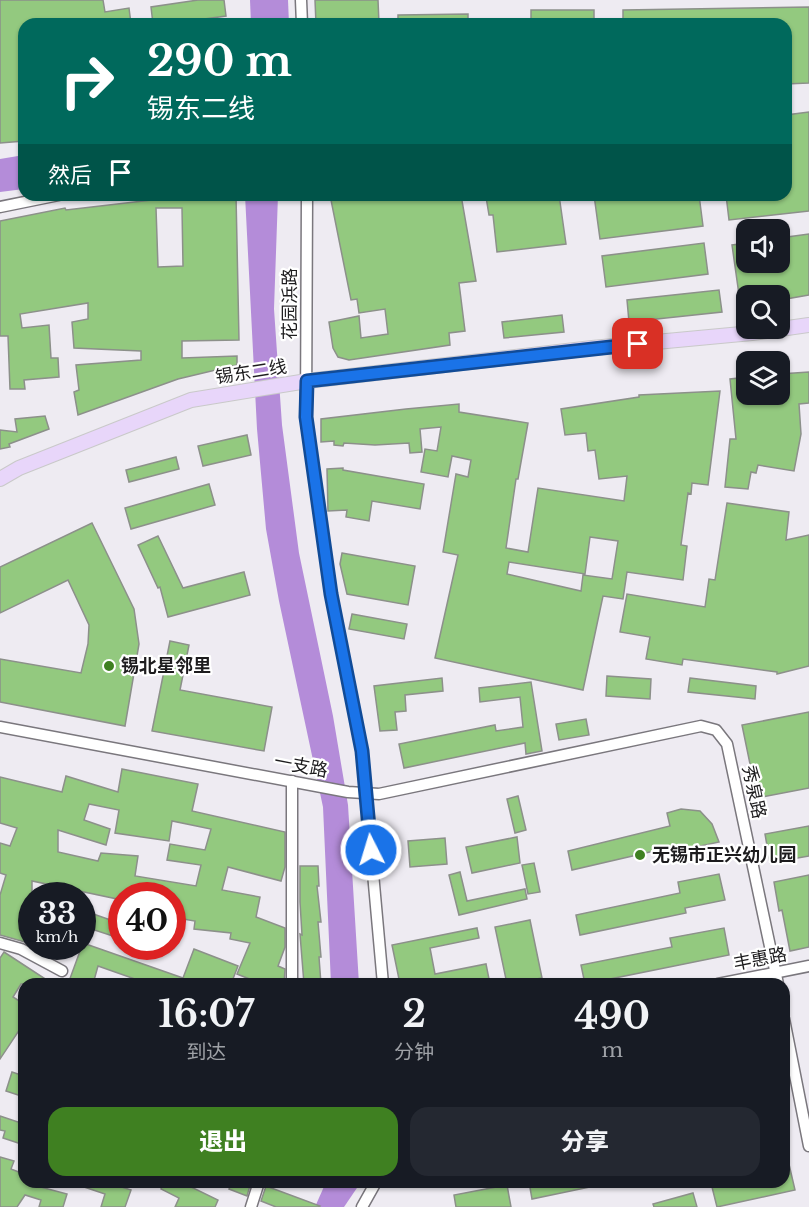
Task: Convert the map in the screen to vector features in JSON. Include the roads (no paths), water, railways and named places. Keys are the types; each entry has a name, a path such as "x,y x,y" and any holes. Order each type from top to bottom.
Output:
{"main road":[{"name":"锡东二线","path":"0,479 20,468 191,400 307,381 809,325"}],"street":[{"path":"301,0 302,18"},
{"path":"0,207 30,201"},
{"name":"花园浜路","path":"307,201 306,417 327,571 362,751 382,978"},
{"name":"一支路","path":"0,727 348,792 379,794 701,726"},
{"name":"秀泉路","path":"701,726 716,730 727,744 777,978"},
{"path":"292,780 292,978"},
{"path":"0,943 21,949 62,971"},
{"name":"丰惠路","path":"777,978 809,966"},
{"path":"790,1049 809,1146"},
{"path":"251,1207 257,1188"},
{"path":"362,1207 373,1188"}],"place":[{"name":"锡北星邻里","path":"109,666"},
{"name":"无锡市正兴幼儿园","path":"640,855"}]}
